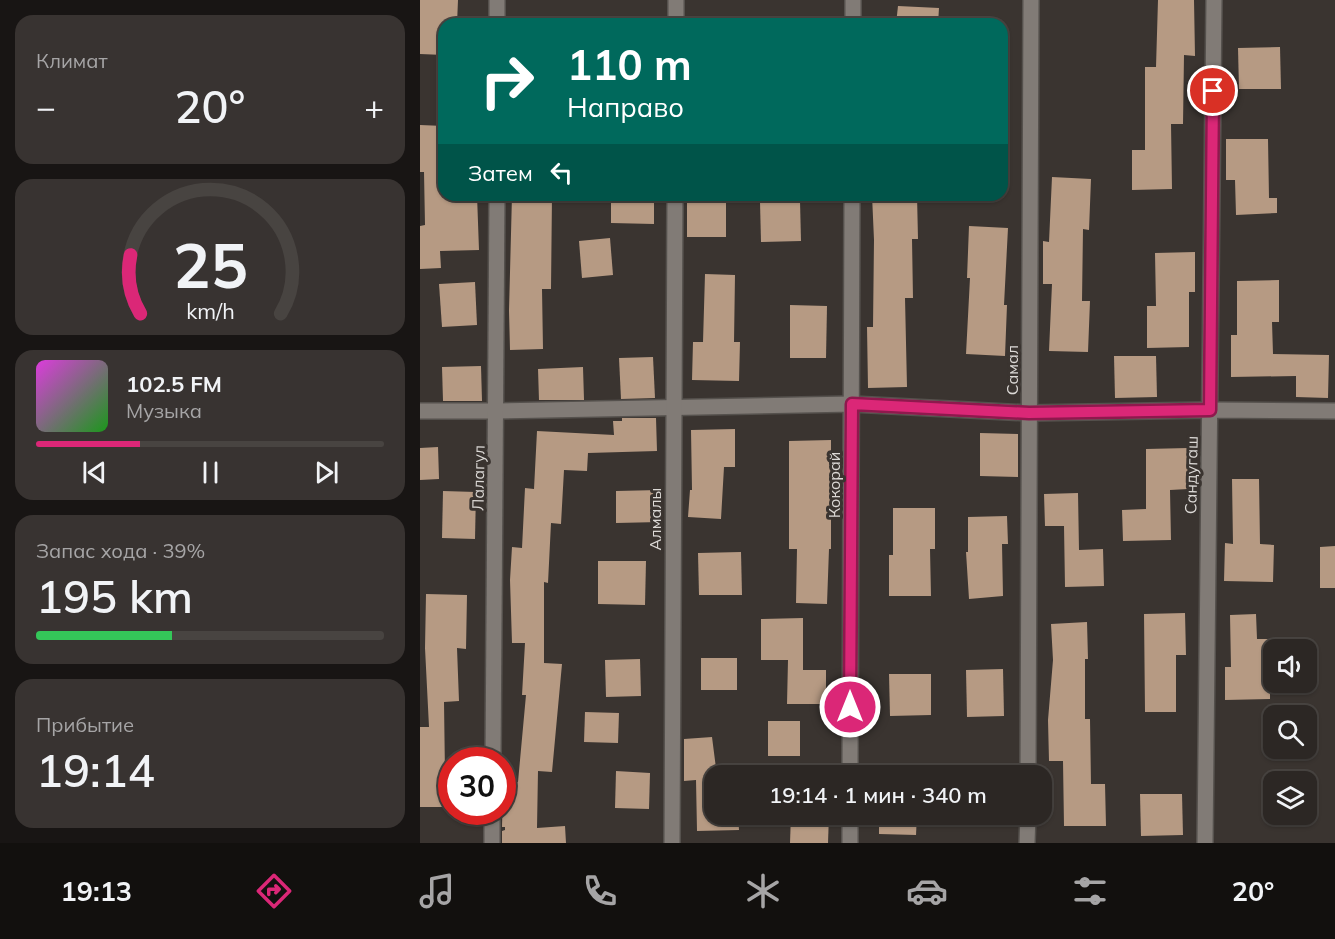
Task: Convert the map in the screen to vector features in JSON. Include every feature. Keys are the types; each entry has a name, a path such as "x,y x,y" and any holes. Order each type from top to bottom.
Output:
{"street":[{"path":"497,0 497,18"},
{"path":"676,0 676,18"},
{"path":"853,0 853,18"},
{"name":"Самал","path":"1028,765 1031,0"},
{"name":"Сандугаш","path":"1205,843 1214,0"},
{"name":"Лалагул","path":"493,747 497,201"},
{"name":"Алмалы","path":"672,843 675,201"},
{"name":"Кокорай","path":"850,765 852,201"},
{"path":"420,411 852,404 1029,413 1210,410 1335,411"},
{"path":"492,825 492,843"},
{"path":"850,825 850,843"},
{"path":"1027,843 1028,825"}],"building":[{"path":"420,0 458,0 457,18 438,18 438,55 420,54"},
{"path":"1158,0 1194,0 1195,56 1184,55 1183,124 1171,124 1172,189 1132,190 1132,150 1145,150 1145,67 1156,67"},
{"path":"898,6 939,8 938,18 897,18"},
{"path":"1280,47 1281,89 1239,89 1238,48"},
{"path":"420,125 438,126 438,201 477,201 479,250 440,251 441,268 420,269 420,226 425,225 424,172 420,172"},
{"path":"1226,139 1268,139 1269,198 1277,198 1277,213 1236,215 1235,180 1226,180"},
{"path":"1052,177 1091,179 1089,230 1083,229 1082,301 1090,301 1088,352 1049,351 1052,284 1043,284 1043,241 1049,242"},
{"path":"512,201 552,201 551,289 542,289 543,349 510,350"},
{"path":"611,201 654,201 654,224 611,223"},
{"path":"687,201 726,201 726,237 687,237"},
{"path":"800,201 801,241 761,242 760,202"},
{"path":"872,201 917,201 918,239 912,239 913,298 905,298 907,387 868,388 867,327 873,327"},
{"path":"969,226 1008,228 1004,305 1007,305 1005,356 966,354 970,278 967,278"},
{"path":"610,238 613,275 582,278 579,241"},
{"path":"1195,252 1195,292 1189,292 1189,347 1147,348 1147,306 1156,306 1155,253"},
{"path":"705,274 735,275 734,342 740,342 739,381 692,380 693,342 703,342"},
{"path":"1279,280 1279,322 1272,322 1273,354 1329,355 1328,398 1296,397 1296,376 1231,377 1231,335 1237,335 1237,281"},
{"path":"475,282 477,325 442,327 439,284"},
{"path":"790,305 827,306 826,358 790,358"},
{"path":"1114,356 1156,356 1157,397 1115,398"},
{"path":"653,357 655,398 621,399 619,358"},
{"path":"481,366 482,401 443,401 442,367"},
{"path":"583,367 584,400 539,400 538,369"},
{"path":"622,418 656,418 657,451 588,453 587,471 564,470 561,524 551,523 548,583 544,582 544,663 562,664 552,772 538,771 537,828 565,826 566,843 502,843 502,831 505,830 502,825 516,825 516,782 518,782 526,695 522,695 525,643 512,643 510,580 512,547 522,548 525,488 534,489 537,431 614,435 613,421 622,421"},
{"path":"735,429 735,467 724,467 721,519 688,517 690,490 692,490 691,430"},
{"path":"980,433 1018,434 1018,477 980,476"},
{"path":"831,440 831,549 829,549 827,604 796,603 797,549 789,549 789,441"},
{"path":"438,447 439,479 420,480 420,448"},
{"path":"1188,448 1188,489 1170,490 1171,540 1123,541 1122,510 1146,509 1146,449"},
{"path":"1232,479 1259,479 1260,544 1274,545 1273,582 1224,581 1225,543 1233,544"},
{"path":"659,490 660,522 616,523 616,491"},
{"path":"443,491 476,492 475,539 442,538"},
{"path":"1078,493 1079,550 1103,549 1104,586 1065,587 1064,526 1045,526 1044,494"},
{"path":"893,508 935,508 935,549 930,549 931,596 889,596 889,555 893,555"},
{"path":"1007,516 1008,544 1002,544 1003,596 969,599 966,552 968,552 968,517"},
{"path":"1335,546 1335,588 1320,588 1320,547"},
{"path":"741,552 742,595 699,595 698,553"},
{"path":"598,561 646,561 645,605 598,604"},
{"path":"426,594 467,595 466,649 457,648 459,701 444,702 445,747 438,747 438,807 420,807 420,727 429,727 425,648"},
{"path":"1185,613 1186,655 1176,655 1176,712 1145,712 1144,614"},
{"path":"1256,614 1257,639 1263,639 1263,693 1270,693 1270,699 1225,700 1225,667 1231,667 1230,615"},
{"path":"803,618 803,670 826,670 826,704 787,704 788,660 761,660 761,619"},
{"path":"1087,622 1085,719 1090,719 1091,784 1105,784 1106,826 1064,826 1063,761 1049,761 1048,720 1053,660 1051,624"},
{"path":"701,658 737,658 737,690 701,690"},
{"path":"640,659 641,696 606,697 605,660"},
{"path":"1003,669 1004,716 967,717 966,670"},
{"path":"889,674 931,674 931,715 890,716"},
{"path":"585,712 619,713 618,743 584,742"},
{"path":"768,721 800,721 800,756 768,756"},
{"path":"712,737 716,765 704,765 704,825 739,825 739,830 697,831 696,780 684,781 684,739"},
{"path":"616,771 650,773 649,809 615,808"},
{"path":"1140,794 1182,794 1183,835 1141,836"},
{"path":"791,825 829,825 828,843 790,843"},
{"path":"879,825 916,825 916,835 879,834"}],"route":[{"path":"850,707 852,404 1029,413 1210,410 1213,91"}]}
